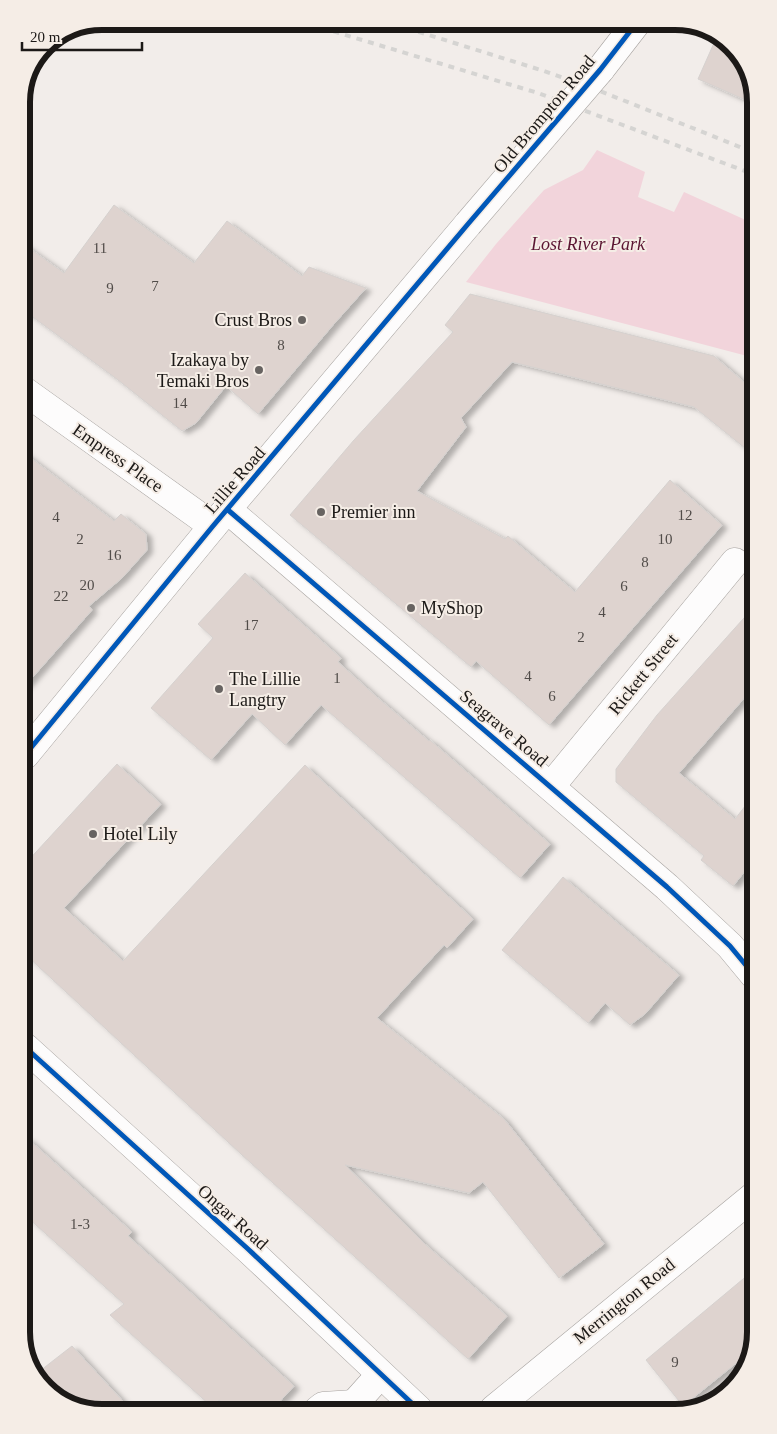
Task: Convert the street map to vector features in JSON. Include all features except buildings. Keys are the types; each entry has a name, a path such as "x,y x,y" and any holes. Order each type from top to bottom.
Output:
{"street":[{"name":"Old Brompton Road","path":"468,224 600,70 631,30"},
{"name":"Lillie Road","path":"30,749 220,518 468,224"},
{"name":"Empress Place","path":"30,395 220,518"},
{"name":"Seagrave Road","path":"220,518 551,786 667,887 730,946 747,967"},
{"name":"Rickett Street","path":"551,786 735,562"},
{"name":"Ongar Road","path":"30,1052 248,1249 412,1404"},
{"name":"Merrington Road","path":"500,1404 747,1202"},
{"path":"356,1404 380,1375"}],"green space":[{"name":"Lost River Park","path":"597,150 645,172 638,197 674,212 684,192 747,221 747,356 466,282 496,244 544,190 583,170"}],"railway":[{"path":"329,30 538,93 747,172"},
{"path":"413,30 544,71 600,91 747,150"}],"cycle path":[{"path":"30,749 213,526 600,70 631,30"},
{"path":"228,510 667,887 730,946 747,967"},
{"path":"30,1052 248,1249 413,1404"}],"place":[{"name":"Crust Bros","path":"302,320"},
{"name":"Izakaya by Temaki Bros","path":"259,370"},
{"name":"Premier inn","path":"321,512"},
{"name":"MyShop","path":"411,608"},
{"name":"The Lillie Langtry","path":"219,689"},
{"name":"Hotel Lily","path":"93,834"}]}
